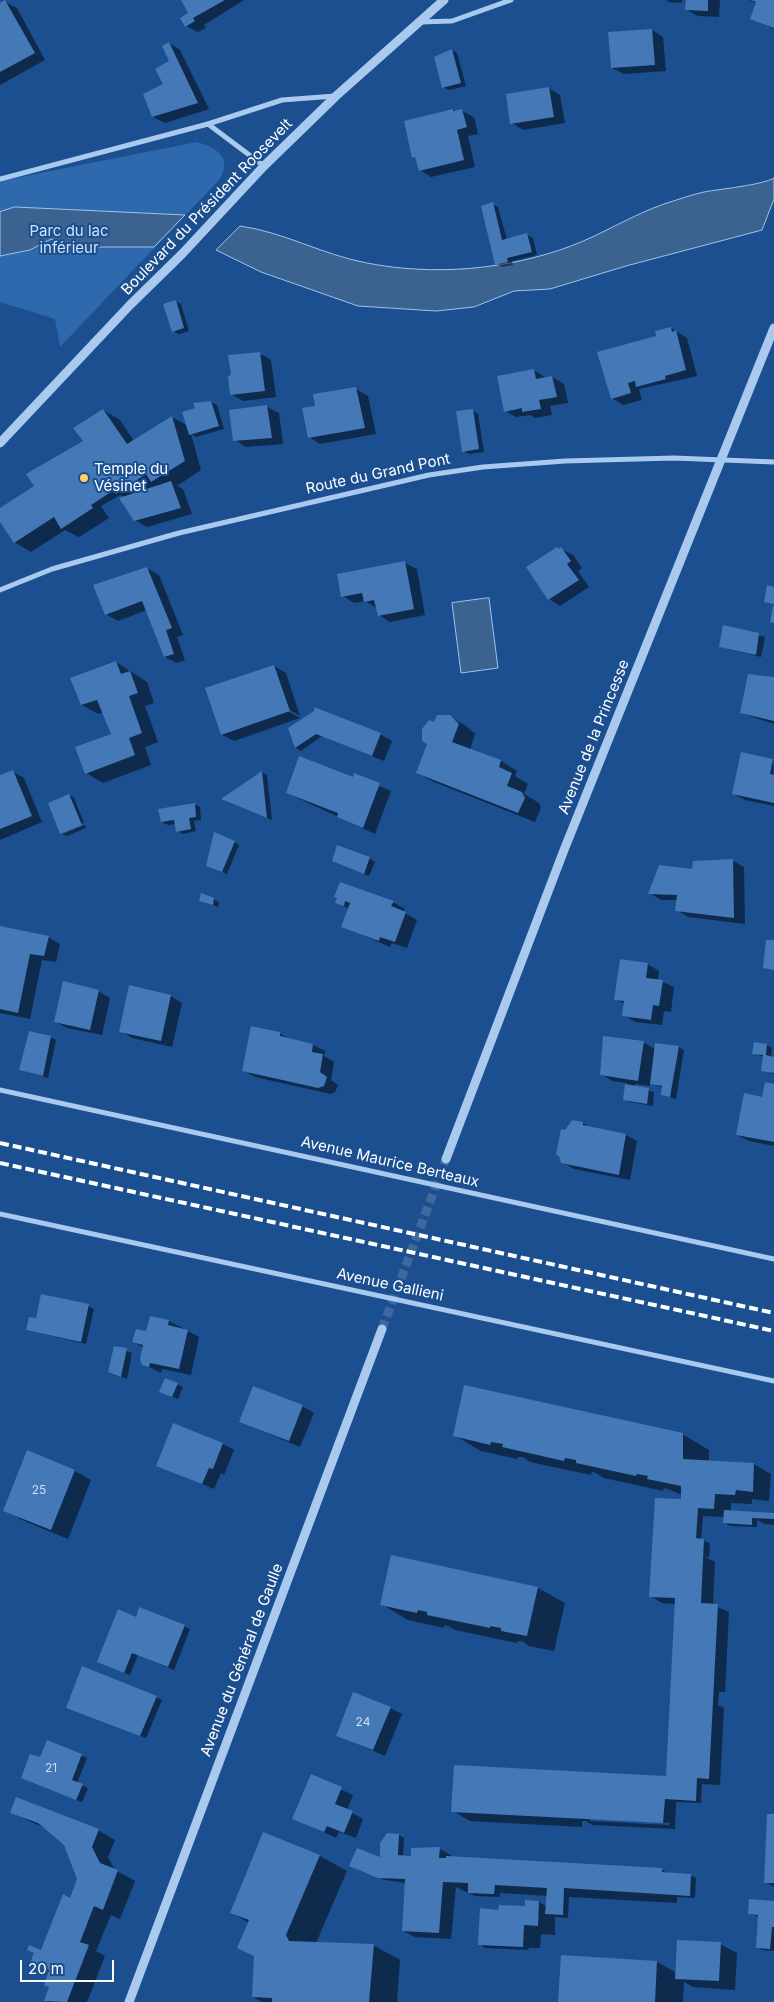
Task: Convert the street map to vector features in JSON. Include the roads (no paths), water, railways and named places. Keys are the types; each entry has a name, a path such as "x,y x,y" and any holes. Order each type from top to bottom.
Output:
{"street":[{"name":"Boulevard du Président Roosevelt","path":"0,443 264,166 336,96 444,0"},
{"path":"419,22 452,21 511,0"},
{"path":"0,179 208,124 282,100 336,96"},
{"path":"208,124 264,166"},
{"name":"Avenue de la Princesse","path":"446,1159 564,850 774,328"},
{"name":"Route du Grand Pont","path":"0,590 52,569 179,534 429,475 483,466 565,461 722,458 774,462"},
{"name":"Avenue Maurice Berteaux","path":"0,1090 774,1259"},
{"name":"Avenue Gallieni","path":"0,1214 774,1381"},
{"name":"Avenue du Général de Gaulle","path":"129,2002 382,1329"}],"tunnel":[{"path":"382,1329 446,1159"}],"railway":[{"path":"0,1143 774,1313"},
{"path":"0,1163 774,1331"}],"place":[{"name":"Temple du Vésinet","path":"84,478"}],"park label":[{"name":"Parc du lac inférieur","path":"69,240"}]}
